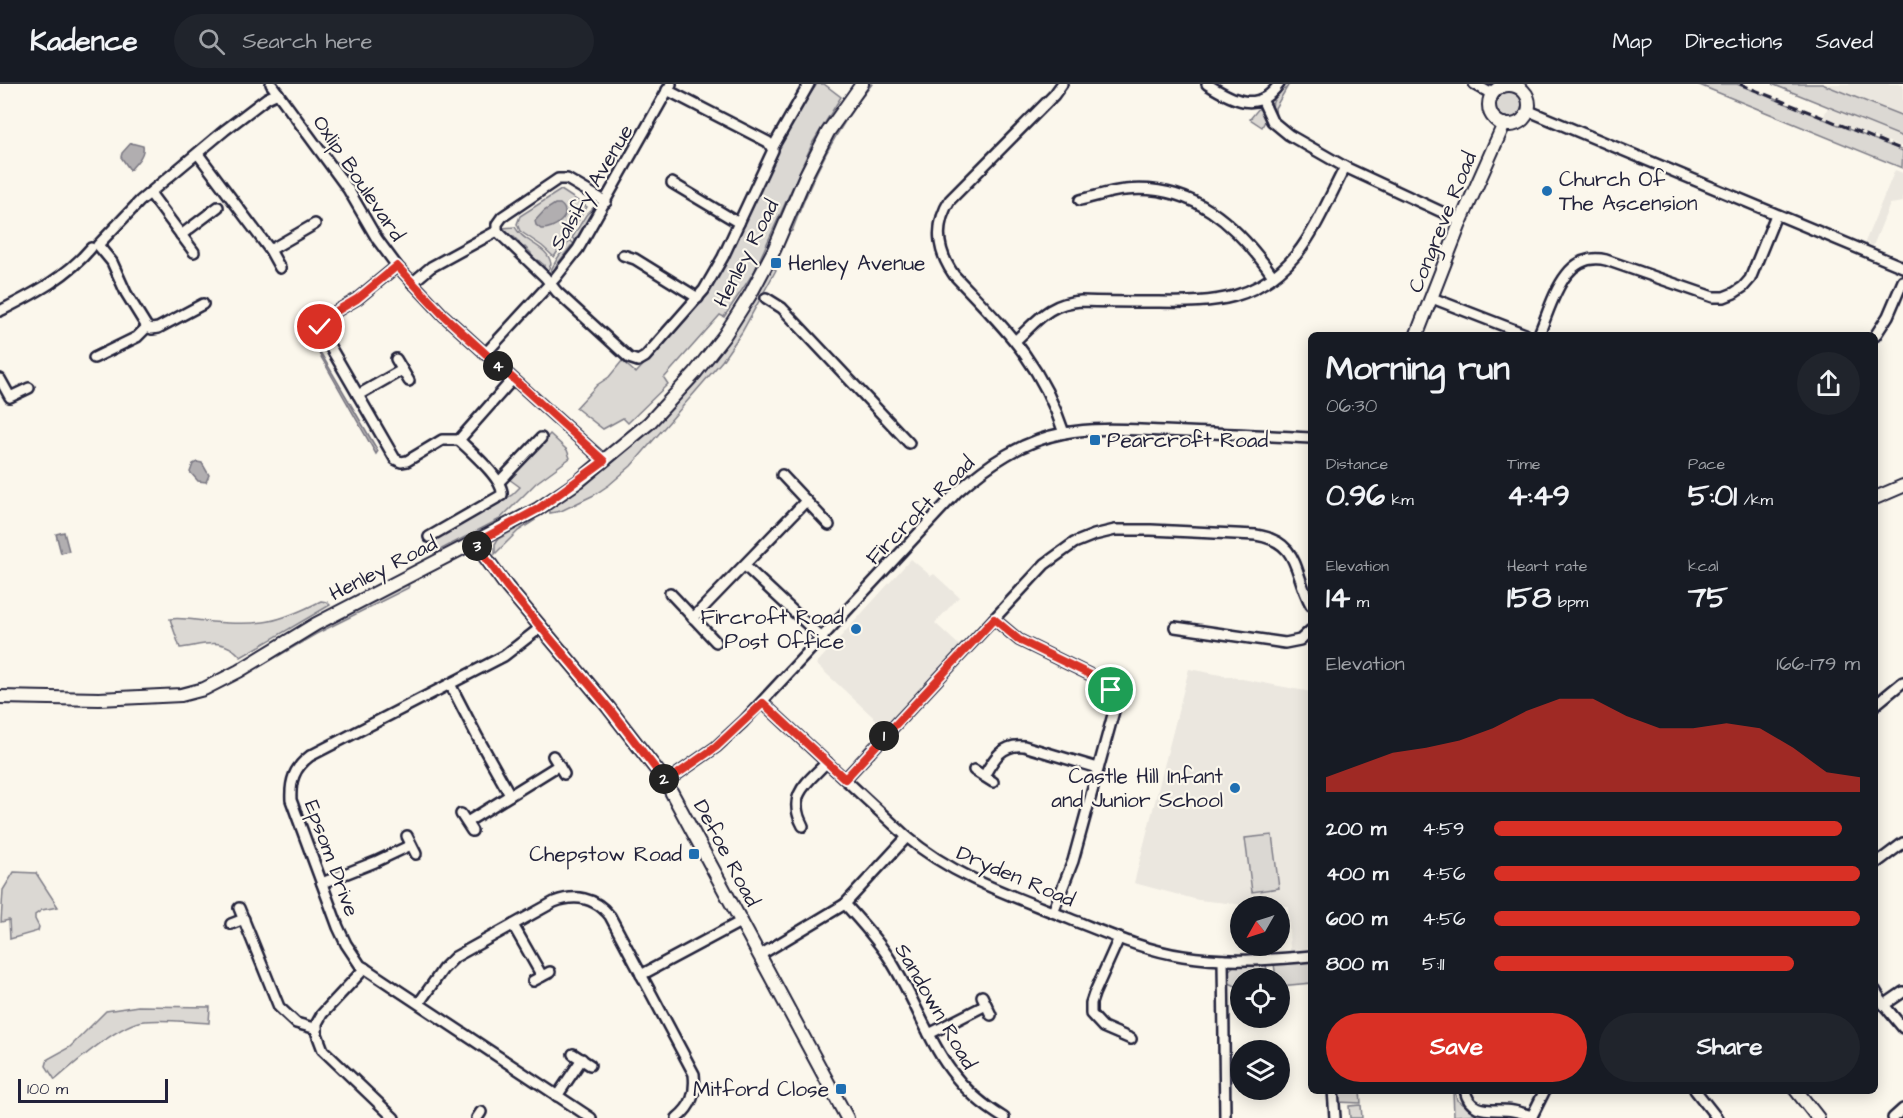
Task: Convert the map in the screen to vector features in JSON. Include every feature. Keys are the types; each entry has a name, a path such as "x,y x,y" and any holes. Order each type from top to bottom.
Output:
{"street":[{"name":"Oxlip Boulevard","path":"271,84 348,189 377,239 412,284 485,354 604,461"},
{"path":"606,202 567,179 561,178 502,217 497,224 497,231 545,277 549,284 629,358 636,361 645,357 698,298 721,262 771,156 773,147 810,84"},
{"name":"Henley Road","path":"0,697 99,699 193,693 215,684 304,631 538,509 604,461 642,429 672,398 724,336 750,295 774,250 806,175 828,132 862,84"},
{"path":"1062,84 1054,95 950,200 941,217 939,228 942,253 946,264 1016,340 1040,375 1065,433"},
{"path":"1207,84 1227,96 1240,101 1252,102 1272,93 1279,84"},
{"path":"1474,84 1492,94"},
{"path":"1501,86 1521,86 1529,101 1528,111 1521,121 1510,125 1504,124 1490,113 1489,100 1492,94 1501,86"},
{"path":"669,87 768,142 773,147"},
{"name":"Salsify Avenue","path":"485,354 578,249 669,87"},
{"path":"0,311 42,289 82,259 150,193 230,126 267,98 278,93"},
{"path":"1262,99 1269,117 1279,128 1346,167 1461,221"},
{"path":"1528,111 1903,267"},
{"name":"Congreve Road","path":"1418,332 1461,221 1504,124"},
{"path":"198,154 270,250 280,268"},
{"path":"1016,340 1043,314 1062,303 1217,301 1253,290 1289,262 1303,245 1346,167"},
{"path":"672,183 739,223"},
{"path":"1080,200 1124,190 1138,190 1168,193 1197,202 1232,226 1273,276"},
{"path":"150,193 194,252"},
{"path":"181,234 218,207"},
{"path":"1540,332 1564,277 1575,266 1589,259 1606,260 1706,296 1724,297 1734,293 1750,279 1776,215"},
{"path":"270,250 315,224"},
{"path":"412,284 431,267 497,231"},
{"path":"94,246 112,262 124,289 147,327 158,328 203,304"},
{"path":"623,255 698,298"},
{"path":"397,266 357,299 320,323 321,331 397,461 404,462 412,459 442,440 459,440 499,482 503,492 501,497 429,537"},
{"path":"1878,332 1888,316 1903,280"},
{"path":"766,298 782,308 909,442"},
{"path":"1432,298 1520,332"},
{"path":"94,358 137,337 147,327"},
{"path":"396,359 409,381"},
{"path":"358,395 402,370"},
{"path":"0,379 10,397 29,388"},
{"path":"459,440 513,379"},
{"name":"Fircroft Road","path":"666,782 716,747 763,703 957,492 987,466 1016,449 1065,433 1120,429 1308,438"},
{"path":"499,482 541,438"},
{"path":"782,475 829,525"},
{"path":"1878,497 1903,486"},
{"path":"693,618 806,501"},
{"path":"845,779 1045,564 1065,548 1094,535 1128,530 1256,535 1271,538 1291,554 1308,597"},
{"name":"Defoe Road","path":"475,543 540,628 615,716 666,782 847,1118"},
{"path":"745,566 823,639"},
{"path":"670,594 716,642"},
{"path":"994,619 1019,640 1099,679 1109,686 1113,693 1115,706 1073,861 1053,912"},
{"path":"1175,627 1285,643 1300,640 1308,633"},
{"name":"Epsom Drive","path":"540,628 504,656 310,756 297,768 291,782 291,800 346,944 365,968 591,1118"},
{"path":"1878,702 1903,681"},
{"path":"450,684 510,795"},
{"name":"Dryden Road","path":"763,703 907,837 929,855 955,871 1119,938 1166,953 1223,960 1270,960 1308,956"},
{"path":"984,776 1000,752 1014,745 1098,768"},
{"path":"467,822 510,795 561,770 553,756"},
{"path":"803,826 796,812 796,798 827,762"},
{"path":"974,770 993,782"},
{"path":"760,955 845,903 907,837"},
{"path":"1878,862 1903,843"},
{"path":"322,883 411,845"},
{"path":"419,1003 448,963 463,952 554,902 568,897 591,900 610,916 694,1074 695,1091 692,1099 689,1106 677,1118"},
{"name":"Sandown Road","path":"845,903 892,963 956,1080 975,1098 1004,1118"},
{"path":"239,908 279,1007 296,1023 316,1029"},
{"path":"231,924 244,919"},
{"path":"641,975 742,921"},
{"path":"513,925 546,974 532,981"},
{"path":"1119,938 1094,994 1091,1014 1102,1027 1131,1039"},
{"path":"1223,960 1225,1118"},
{"path":"365,968 322,1014 316,1029 318,1040 323,1050 394,1118"},
{"path":"1884,1005 1903,992"},
{"path":"1878,995 1903,1028"},
{"path":"929,1034 984,1000 991,1015"},
{"path":"557,1096 582,1059"},
{"path":"1333,1094 1335,1118"},
{"path":"1466,1094 1468,1101 1477,1108 1513,1111 1532,1117 1543,1094"},
{"path":"1698,1094 1717,1118"},
{"path":"1799,1094 1818,1118"},
{"path":"1893,1118 1903,1109"}],"shaded area":[{"path":"817,84 824,84 841,97 813,142 754,272 724,317 720,315 664,378 668,384 628,423 623,418 603,429 576,408 597,385 609,377 622,361 636,373 699,302 730,251 776,153"},
{"path":"869,84 872,84 847,118 826,154 790,232 794,216 822,155 839,126"},
{"path":"1286,84 1289,84 1275,108 1276,119 1273,104"},
{"path":"1697,84 1737,84 1903,151 1902,168"},
{"path":"1772,84 1822,84 1903,116 1903,137"},
{"path":"1823,84 1903,84 1903,147 1823,118 1836,89"},
{"path":"1509,89 1520,94 1525,105 1520,116 1509,121 1498,116 1493,105 1498,94"},
{"path":"1259,108 1266,119 1262,127 1250,119"},
{"path":"131,143 143,146 143,153 130,170 121,157"},
{"path":"1895,170 1903,173 1903,202 1890,204 1873,246 1865,242"},
{"path":"561,190 587,207 554,257 520,231 517,224 520,216"},
{"path":"555,204 560,204 564,208 564,217 552,227 541,229 535,221"},
{"path":"597,204 587,228 582,229 578,236 578,242 572,238 586,215"},
{"path":"515,227 524,237 545,252 551,264 547,272 544,265 534,260 525,247 521,248 519,242 514,237 510,238 502,228"},
{"path":"570,240 575,245 571,246 556,266 556,270 550,272 557,259"},
{"path":"772,267 776,270 742,332 722,361 631,466 594,495 561,511 550,513 550,509 577,491 627,451 674,406 734,331"},
{"path":"312,341 378,451 376,454"},
{"path":"550,434 567,450 570,458 536,483 500,519 434,553 430,543 512,495 520,487 509,479"},
{"path":"202,463 209,475 206,482 198,481 190,472 193,464"},
{"path":"534,519 495,554 495,544 498,539"},
{"path":"64,532 69,551 61,553 56,534"},
{"path":"911,559 931,576 934,574 959,597 935,623 961,647 884,727 816,664"},
{"path":"406,585 409,586 408,588 316,634 263,665 315,631"},
{"path":"321,601 330,605 241,657 234,650 220,644 180,648 170,619 256,623 293,614"},
{"name":"Castle Hill Infant and Junior School","path":"1189,669 1308,691 1308,948 1290,951 1290,896 1230,896 1230,903 1198,900 1134,883"},
{"path":"1272,835 1279,888 1252,892 1245,838"},
{"path":"14,872 36,873 58,907 42,910 35,915 38,931 10,939 9,920 1,922 3,890"},
{"path":"1308,962 1308,983 1290,985 1290,968 1275,968 1274,964"},
{"path":"1266,964 1267,968 1232,968 1235,965"},
{"path":"1230,969 1230,983 1227,982 1227,972"},
{"path":"138,1006 210,1007 209,1023 160,1020 134,1023 110,1036 55,1080 46,1066 48,1059 70,1047 106,1011"},
{"path":"1336,1094 1360,1094 1361,1103 1337,1102"},
{"path":"1453,1094 1456,1094 1457,1100 1473,1111 1483,1114 1454,1116"},
{"path":"1361,1105 1362,1118 1350,1118 1349,1106"}],"railway":[{"path":"1740,84 1903,150"}],"place":[{"name":"Church Of The Ascension","path":"1547,191"},
{"name":"Henley Avenue","path":"776,263"},
{"name":"Pearcroft Road","path":"1095,440"},
{"name":"Fircroft Road Post Office","path":"856,629"},
{"name":"Castle Hill Infant and Junior School","path":"1235,788"},
{"name":"Chepstow Road","path":"694,854"},
{"name":"Mitford Close","path":"841,1089"}],"route":[{"path":"320,327 323,319 357,299 397,266 443,315 604,461 538,509 475,543 507,587 608,707 666,782 716,747 763,703 845,779 994,619 1019,640 1099,679 1111,690"}]}
